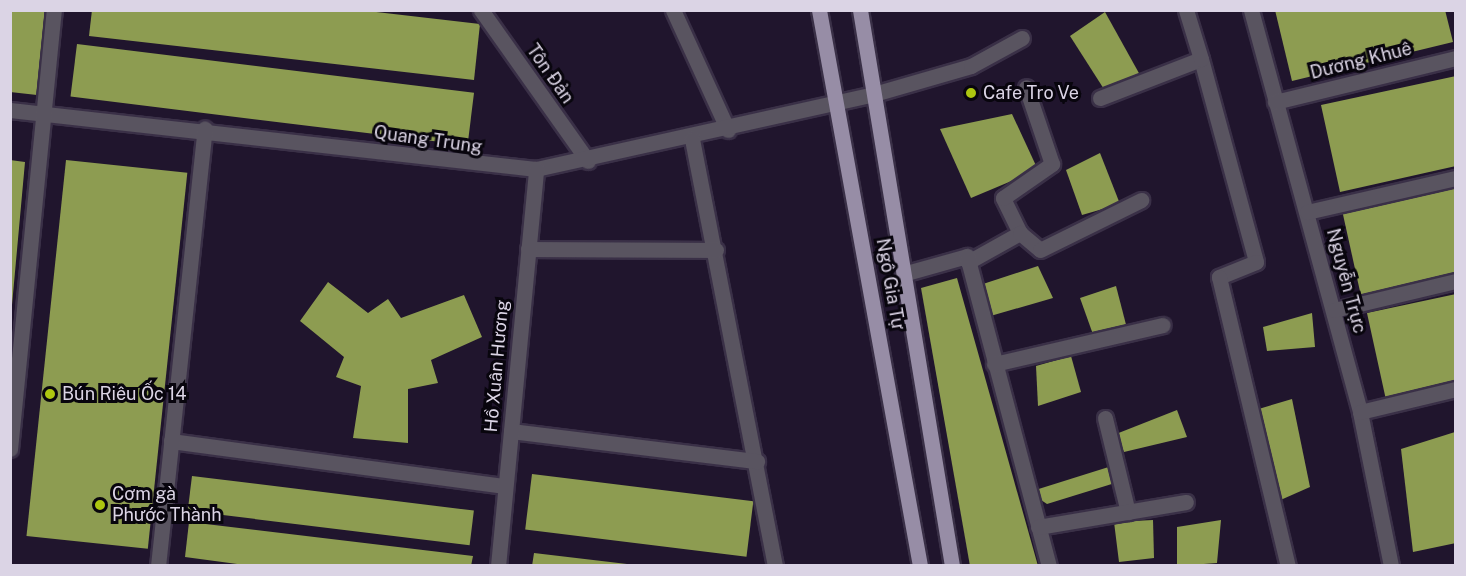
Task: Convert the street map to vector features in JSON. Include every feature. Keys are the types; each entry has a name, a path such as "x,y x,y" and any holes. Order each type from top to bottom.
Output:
{"main road":[{"name":"Ngô Gia Tự","path":"819,10 920,566"},
{"name":"Ngô Gia Tự","path":"860,10 952,566"}],"street":[{"path":"10,449 14,378 54,10"},
{"name":"Tôn Đản","path":"481,10 588,161"},
{"path":"673,10 728,130"},
{"path":"1186,10 1256,262 1219,276 1288,566"},
{"name":"Nguyễn Trực","path":"1251,10 1360,412 1391,566"},
{"name":"Quang Trung","path":"10,110 205,129 476,166 536,169 588,161 692,139 836,105 971,66 1022,38"},
{"name":"Dương Khuê","path":"1275,102 1455,58"},
{"path":"1100,98 1201,59"},
{"path":"1026,87 1052,164 1003,198 1020,233 1040,250 1141,200"},
{"path":"158,566 205,129"},
{"path":"692,139 716,250 775,566"},
{"name":"Hồ Xuân Hương","path":"498,566 536,169"},
{"path":"1307,213 1455,178"},
{"path":"968,262 1020,233"},
{"path":"528,249 716,250"},
{"path":"903,274 967,256 1049,566"},
{"path":"1334,310 1455,281"},
{"path":"994,364 1163,325"},
{"path":"1360,412 1455,389"},
{"path":"1105,418 1128,512"},
{"path":"511,431 757,461"},
{"path":"171,441 506,486"},
{"path":"1038,527 1186,502"}],"building":[{"path":"10,10 45,10 37,95 10,92"},
{"path":"92,10 359,10 480,24 474,80 89,36"},
{"path":"1275,10 1445,10 1453,42 1292,81"},
{"path":"1105,12 1140,75 1109,97 1070,36"},
{"path":"77,44 474,93 468,145 71,97"},
{"path":"1456,76 1456,166 1340,192 1321,105"},
{"path":"1012,114 1038,170 971,198 940,129"},
{"path":"1100,153 1120,204 1082,215 1066,170"},
{"path":"10,160 25,162 12,305 10,305"},
{"path":"66,160 187,173 148,549 26,536"},
{"path":"1456,185 1456,275 1361,296 1342,210"},
{"path":"1038,266 1053,298 987,317 983,284"},
{"path":"957,278 1038,566 970,566 921,288"},
{"path":"328,282 368,313 388,299 401,318 464,295 482,337 431,360 438,383 408,389 408,443 353,438 361,386 336,377 344,357 300,321"},
{"path":"1116,286 1130,340 1095,340 1080,298"},
{"path":"1456,294 1456,385 1386,400 1367,313"},
{"path":"1312,313 1315,347 1267,351 1263,327"},
{"path":"1071,356 1081,392 1038,406 1036,366"},
{"path":"1292,399 1310,487 1276,502 1252,411"},
{"path":"1177,410 1187,437 1124,452 1116,434"},
{"path":"1455,432 1456,543 1413,552 1401,449"},
{"path":"1115,465 1115,483 1047,504 1029,492"},
{"path":"532,474 753,501 747,557 525,530"},
{"path":"192,476 474,511 470,545 188,511"},
{"path":"1153,520 1154,558 1119,562 1114,522"},
{"path":"1221,520 1217,563 1177,566 1177,527"},
{"path":"189,522 473,556 471,566 252,566 185,557"},
{"path":"534,553 627,564 627,566 532,566"}],"place":[{"name":"Cafe Tro Ve","path":"971,93"},
{"name":"Bún Riêu Ốc 14","path":"50,394"},
{"name":"Cơm gà Phước Thành","path":"100,505"}]}
